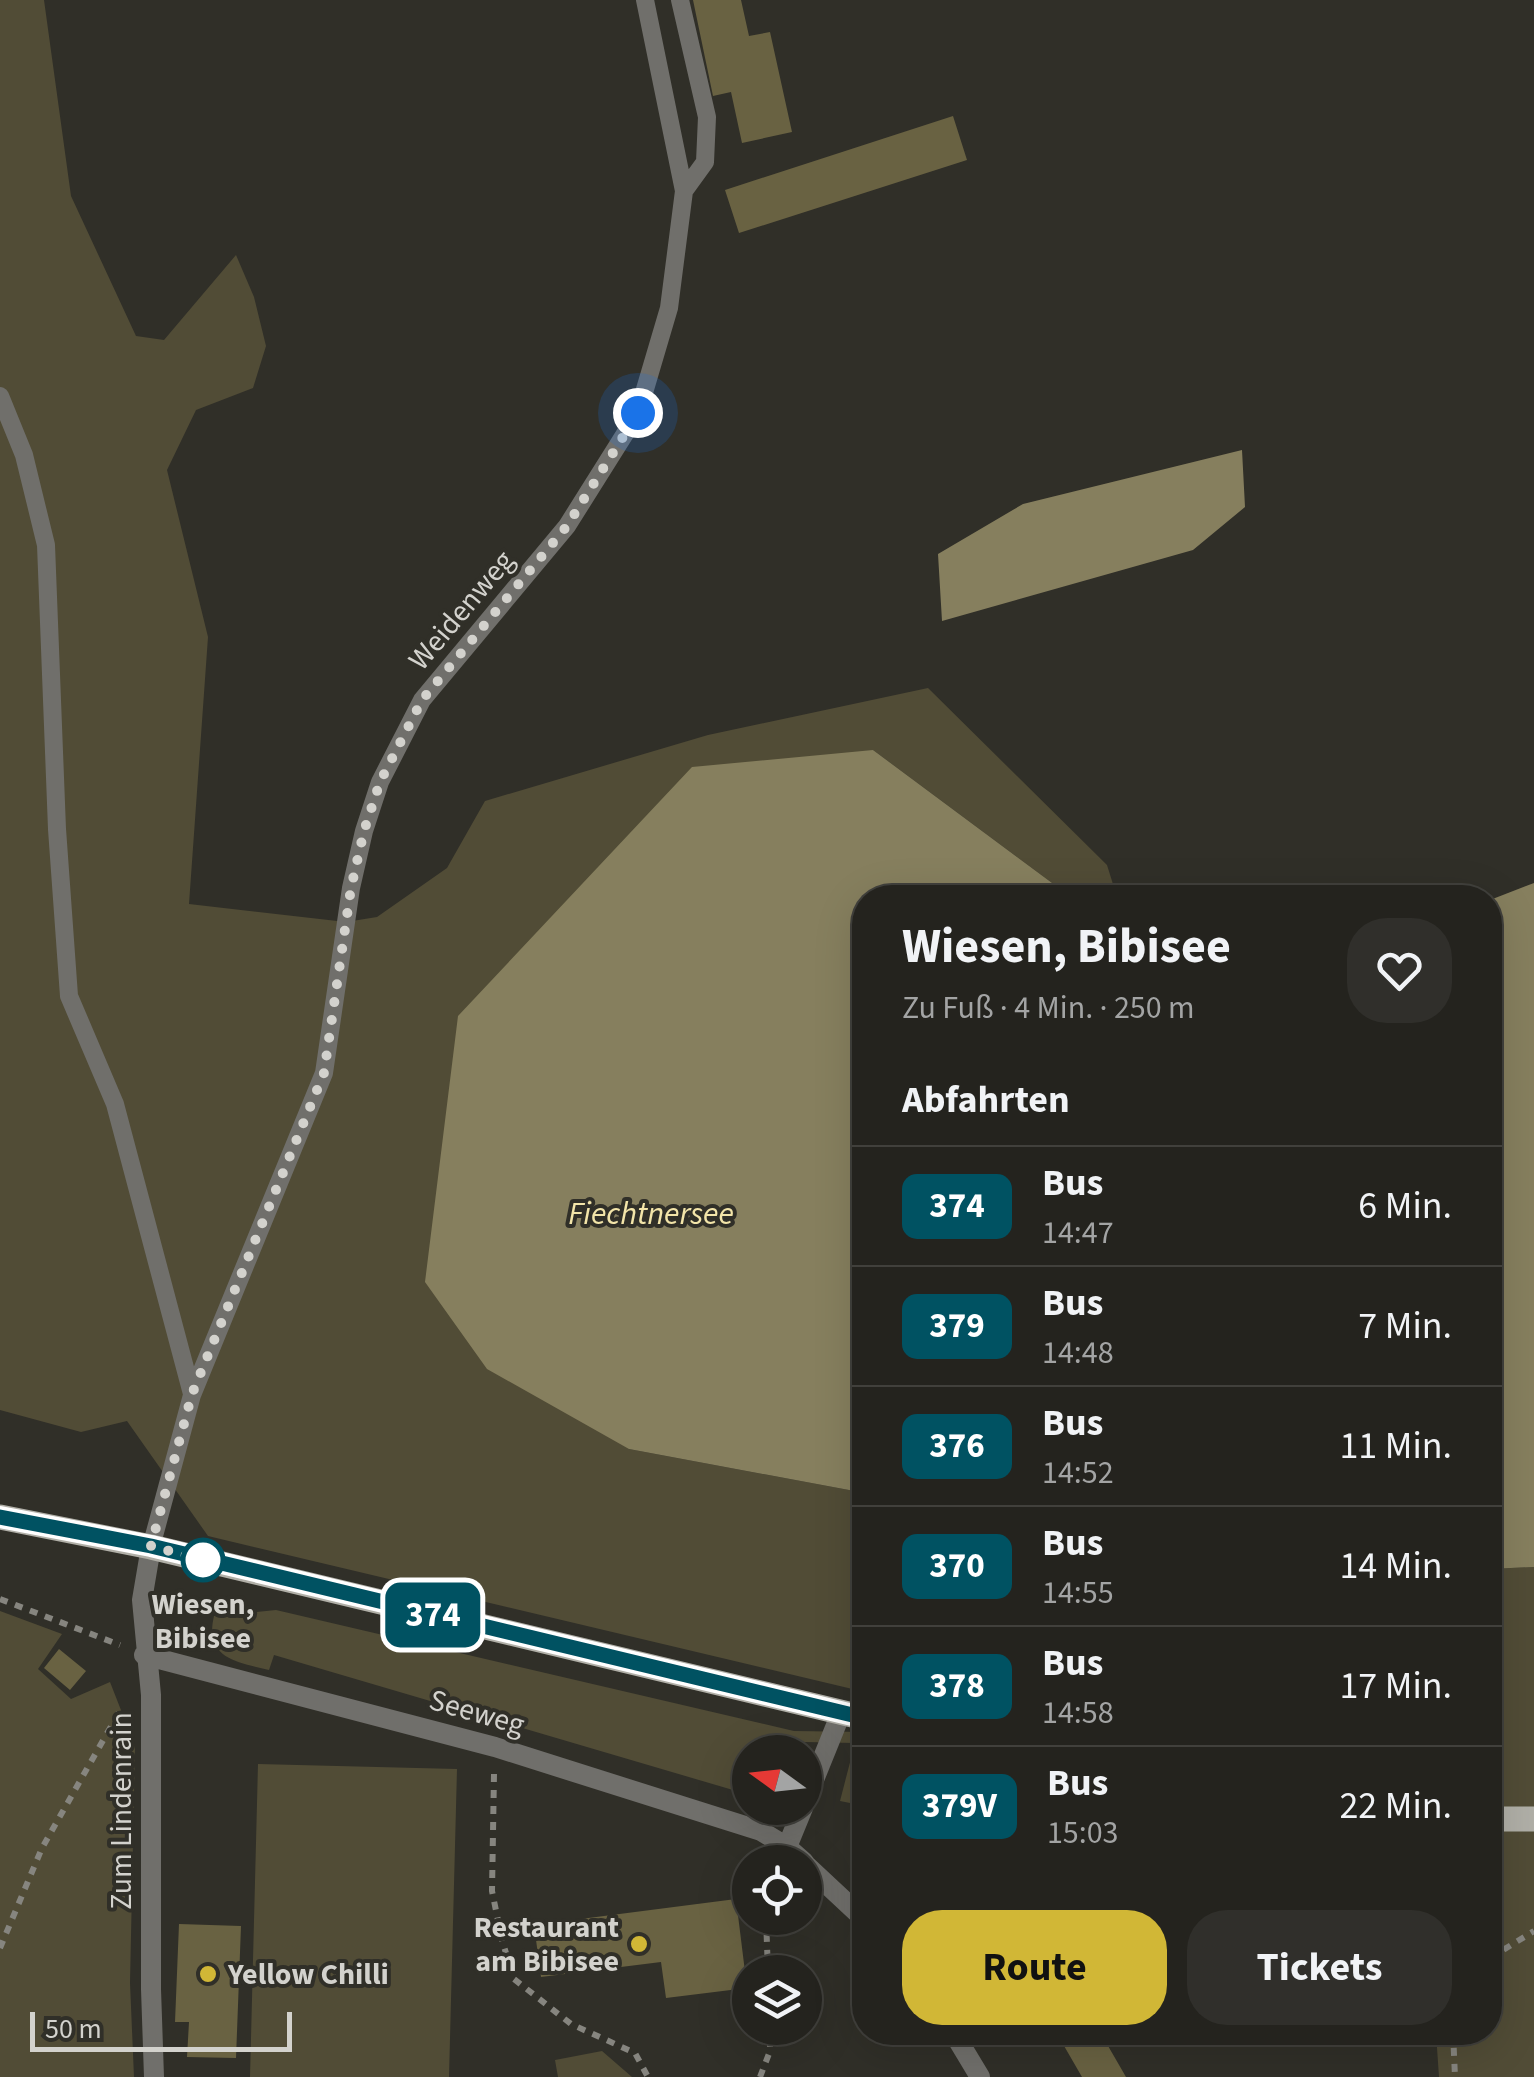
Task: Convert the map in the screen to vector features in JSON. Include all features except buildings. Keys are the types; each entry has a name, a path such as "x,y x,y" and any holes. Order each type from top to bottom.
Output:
{"main road":[{"path":"0,1517 151,1546 852,1716"},
{"path":"1502,1818 1534,1819"}],"street":[{"name":"Zum Lindenrain","path":"151,1546 142,1600 150,1695 154,2077"},
{"name":"Seeweg","path":"144,1655 495,1748 762,1831 784,1845"},
{"path":"822,1772 852,1718"},
{"name":"Seeweg","path":"822,1880 852,1908"},
{"path":"961,2045 980,2077"}],"lane":[{"name":"Weidenweg","path":"151,1546 192,1394 324,1073 351,888 380,782 422,700 567,526 638,413 669,308 684,191 645,0"},
{"path":"680,0 707,118 705,162 684,191"},
{"path":"0,396 24,455 46,545 69,996 115,1104 192,1394"}],"path":[{"path":"0,1600 144,1655"},
{"path":"0,1948 42,1848 123,1705 150,1695"},
{"path":"495,1748 492,1891 514,1979 571,2024 635,2053 648,2077"},
{"path":"1502,1951 1534,1931"},
{"path":"760,2077 770,2045"},
{"path":"1454,2045 1455,2077"}],"shaded area":[{"path":"0,0 44,0 71,196 136,336 164,340 236,255 254,297 266,346 253,388 196,410 167,470 208,637 189,904 346,922 377,917 447,868 485,801 708,735 928,688 1107,865 1113,885 1055,885 873,750 629,1449 852,1491 852,1689 208,1536 127,1421 81,1432 0,1410"},
{"path":"1534,1567 1534,2077 1439,2077 1437,2045 1502,2045 1502,1568"},
{"path":"276,1610 794,1731 852,1732 852,1743 822,1742 822,1735 732,1735 732,1790 274,1655 269,1670 234,1660 218,1649 212,1630 214,1616"},
{"path":"0,1611 62,1634 38,1669 71,1699 110,1682 135,1746 130,1983 134,2077 0,2077"},
{"path":"852,1755 852,1803 840,1801"},
{"path":"258,1764 457,1769 449,2077 250,2077"},
{"path":"602,2051 632,2077 558,2077 555,2060"}],"water":[{"path":"1242,450 1245,507 1193,550 942,621 938,554 1023,504"},
{"name":"Fiechtnersee","path":"873,750 1055,885 852,885 852,1491 629,1449 487,1369 425,1282 458,1016 692,767"},
{"path":"1534,883 1534,1567 1502,1568 1502,895"}],"bus line":[{"name":"374","path":"0,1517 151,1546 852,1715"}],"place":[{"name":"Wiesen, Bibisee","path":"203,1560"},
{"name":"Restaurant am Bibisee","path":"639,1944"},
{"name":"Yellow Chilli","path":"208,1974"}],"route":[{"path":"203,1560 151,1546 192,1394 324,1073 351,888 380,782 422,700 567,526 638,413"}]}
